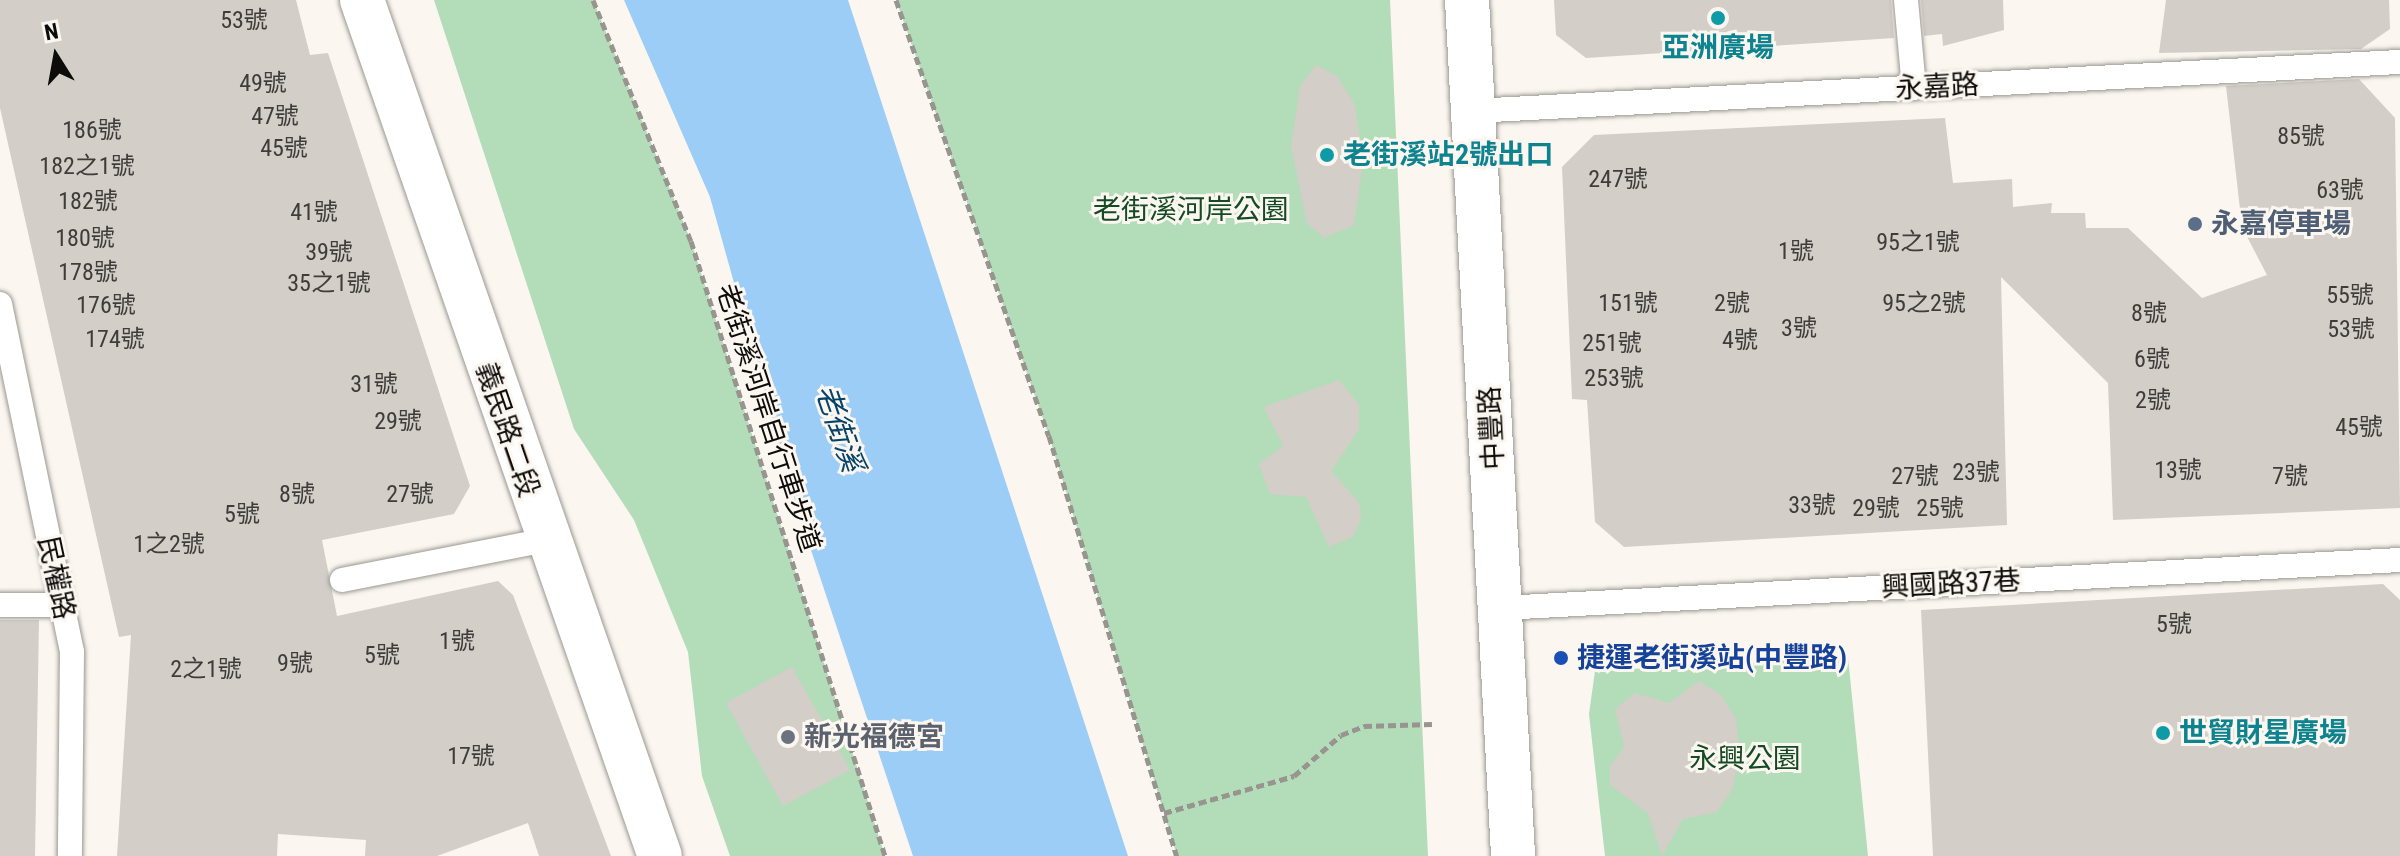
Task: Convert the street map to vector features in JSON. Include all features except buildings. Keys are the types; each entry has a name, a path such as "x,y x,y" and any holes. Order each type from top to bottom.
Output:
{"street":[{"name":"義民路二段","path":"362,0 546,540 660,856"},
{"name":"中豐路","path":"1467,0 1513,856"}],"lane":[{"path":"1906,0 1914,88"},
{"name":"永嘉路","path":"1473,111 2400,62"},
{"name":"民權路","path":"0,304 72,652 70,856"},
{"path":"342,580 546,540"},
{"name":"興國路37巷","path":"1502,608 2400,560"},
{"path":"0,605 62,605"}],"path":[{"name":"老街溪河岸自行車步道","path":"593,0 691,241 885,856"},
{"path":"896,0 1049,436 1177,856"},
{"path":"1164,813 1294,776 1341,735 1364,726 1432,724"}],"green space":[{"path":"434,0 593,0 691,241 885,856 730,856 702,776 688,652 634,520 574,429"},
{"name":"老街溪河岸公園","path":"896,0 1390,0 1428,856 1177,856 1049,436"},
{"name":"永興公園","path":"1848,657 1868,856 1605,856 1589,714 1595,671"}],"water":[{"name":"老街溪","path":"624,0 848,0 1128,856 913,856 797,508 710,197"}],"place":[{"name":"亞洲廣場","path":"1718,18"},
{"name":"老街溪站2號出口","path":"1327,155"},
{"name":"永嘉停車場","path":"2195,224"},
{"name":"捷運老街溪站(中豐路)","path":"1561,658"},
{"name":"世貿財星廣場","path":"2163,733"},
{"name":"新光福德宮","path":"788,737"}]}
